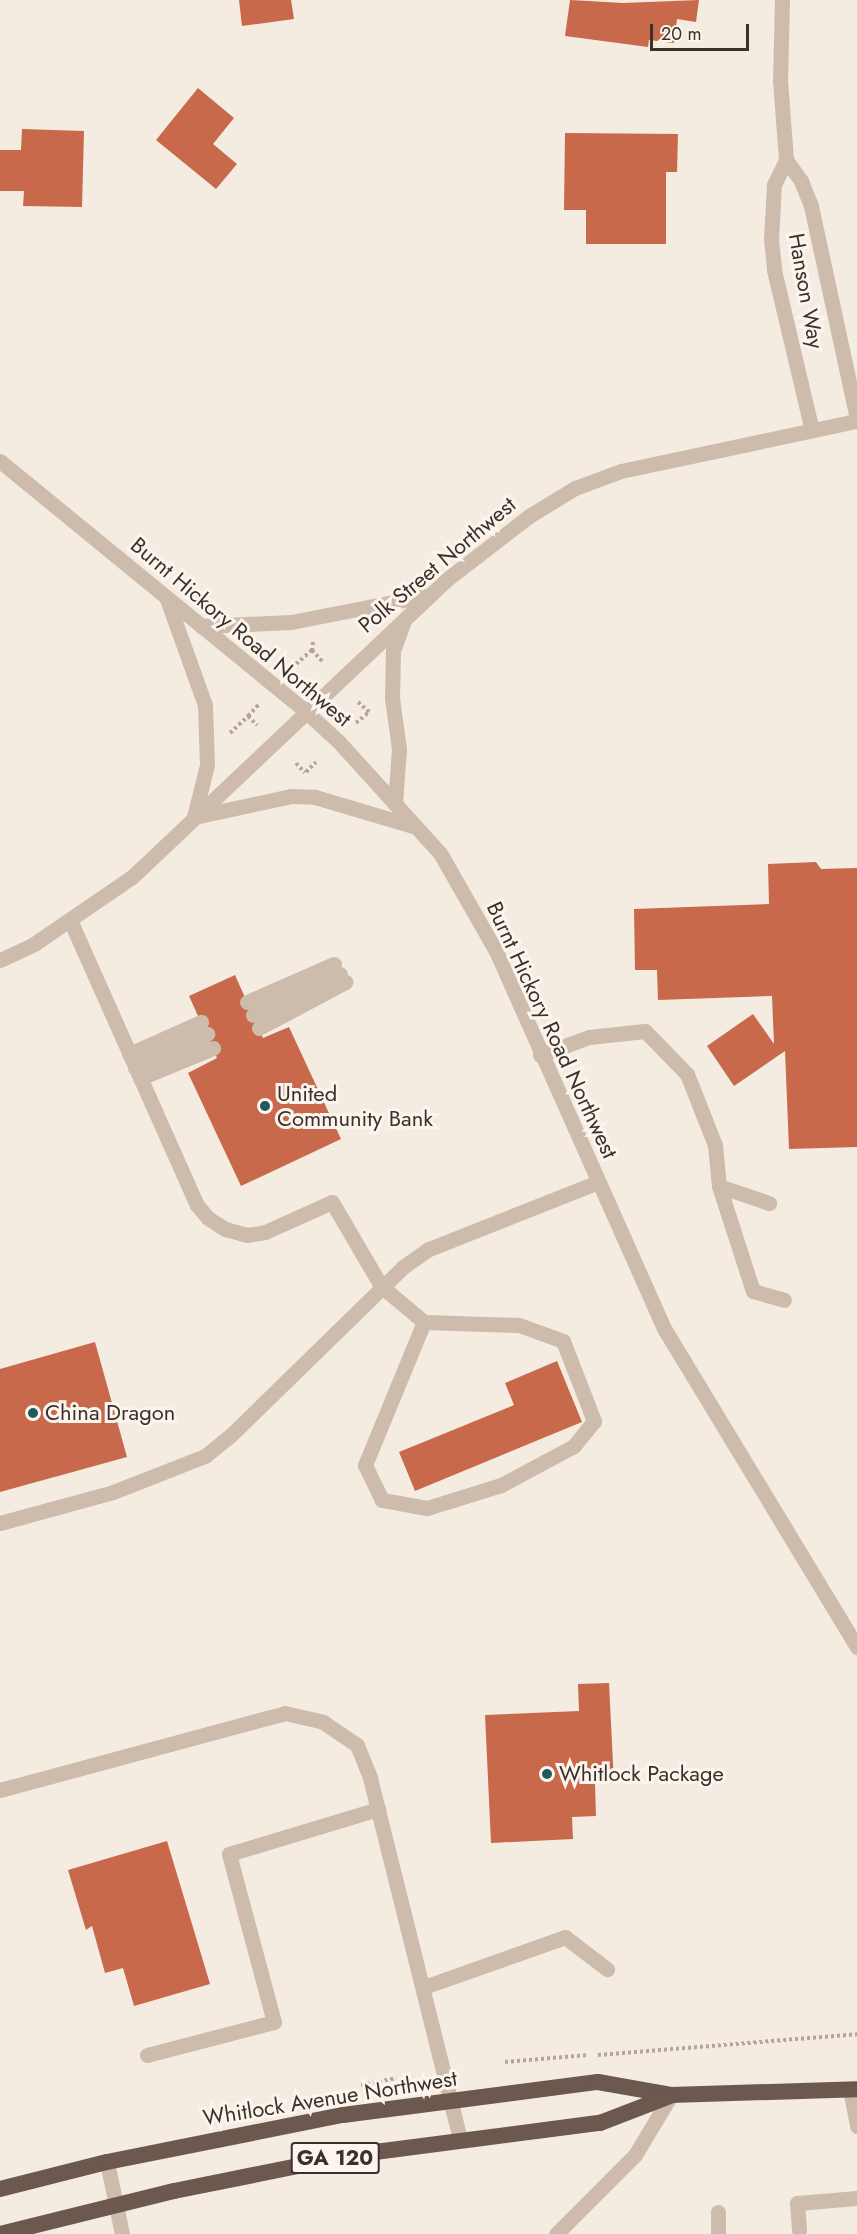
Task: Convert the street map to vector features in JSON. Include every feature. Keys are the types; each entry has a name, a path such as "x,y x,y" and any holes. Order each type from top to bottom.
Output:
{"highway":[{"name":"Whitlock Avenue Northwest","path":"0,2189 107,2162 343,2115 598,2082 670,2096 855,2088"},
{"name":"Whitlock Avenue Northwest","path":"0,2234 113,2205 246,2175 460,2138 600,2123 670,2096"}],"street":[{"name":"Hanson Way","path":"782,0 780,80 786,160 774,184 770,212 774,270 812,431"},
{"name":"Hanson Way","path":"786,160 801,181 811,206 857,420"},
{"name":"Polk Street Northwest","path":"0,960 34,944 132,878 305,711 430,595 529,516 575,488 621,471 857,420"},
{"name":"Burnt Hickory Road Northwest","path":"0,462 305,711 440,853 496,951 540,1055 665,1330 857,1647"},
{"path":"201,626 291,621 430,595"},
{"path":"167,598 205,705 207,765 194,817 291,796 315,796 418,828"},
{"path":"395,804 399,750 392,698 393,651 404,620"},
{"path":"70,920 197,1204 208,1218 225,1229 247,1235 265,1232 332,1202 381,1286 424,1322 519,1325 563,1341 594,1421 574,1446 501,1485 427,1508 382,1500 365,1465 424,1322"},
{"path":"253,1015 340,973 253,1015"},
{"path":"540,1055 590,1037 645,1031 687,1074 715,1145 719,1186 753,1291 784,1300"},
{"path":"135,1067 207,1035 135,1067"},
{"path":"0,1523 113,1492 205,1456 230,1436 381,1286 429,1249 598,1182"},
{"path":"719,1186 769,1203"},
{"path":"0,1790 285,1713 323,1722 357,1745 378,1809 453,2100 460,2138"},
{"path":"147,2055 274,2022 229,1854 378,1809"},
{"path":"424,1987 565,1937 607,1969"},
{"path":"855,2088 857,2126"},
{"path":"556,2234 635,2155 670,2096"},
{"path":"107,2162 113,2205 122,2234"},
{"path":"799,2230 797,2203 857,2198"},
{"path":"718,2212 718,2234"}],"path":[{"path":"313,632 312,650 322,662"},
{"path":"296,664 312,650"},
{"path":"224,738 259,704"},
{"path":"356,723 369,712"},
{"path":"248,716 257,725"},
{"path":"306,773 316,762"},
{"path":"505,2062 857,2034"}],"building":[{"path":"239,0 291,0 294,19 242,26"},
{"path":"570,0 623,3 699,0 696,22 677,19 674,43 649,40 648,47 565,36"},
{"path":"198,88 234,118 213,144 237,164 216,189 156,140"},
{"path":"22,129 84,131 82,207 23,206 24,191 0,191 0,150 21,150"},
{"path":"565,133 678,134 677,172 666,172 666,244 586,244 586,210 564,210"},
{"path":"816,862 821,869 857,868 857,1147 789,1149 785,1051 734,1086 707,1046 753,1014 774,1044 772,996 658,1000 657,970 635,970 634,909 769,904 768,864"},
{"name":"United Community Bank","path":"235,975 263,1038 289,1027 341,1139 241,1186 188,1073 217,1058 189,996"},
{"path":"95,1342 127,1457 0,1492 0,1369"},
{"path":"557,1361 582,1422 415,1491 399,1452 514,1405 505,1383"},
{"path":"609,1683 614,1783 595,1784 596,1816 572,1817 573,1839 491,1843 485,1715 579,1711 578,1684"},
{"path":"167,1841 210,1984 134,2006 123,1968 105,1973 92,1926 86,1930 68,1870"}],"place":[{"name":"United Community Bank","path":"265,1106"},
{"name":"China Dragon","path":"33,1413"},
{"name":"Whitlock Package","path":"547,1774"}]}
